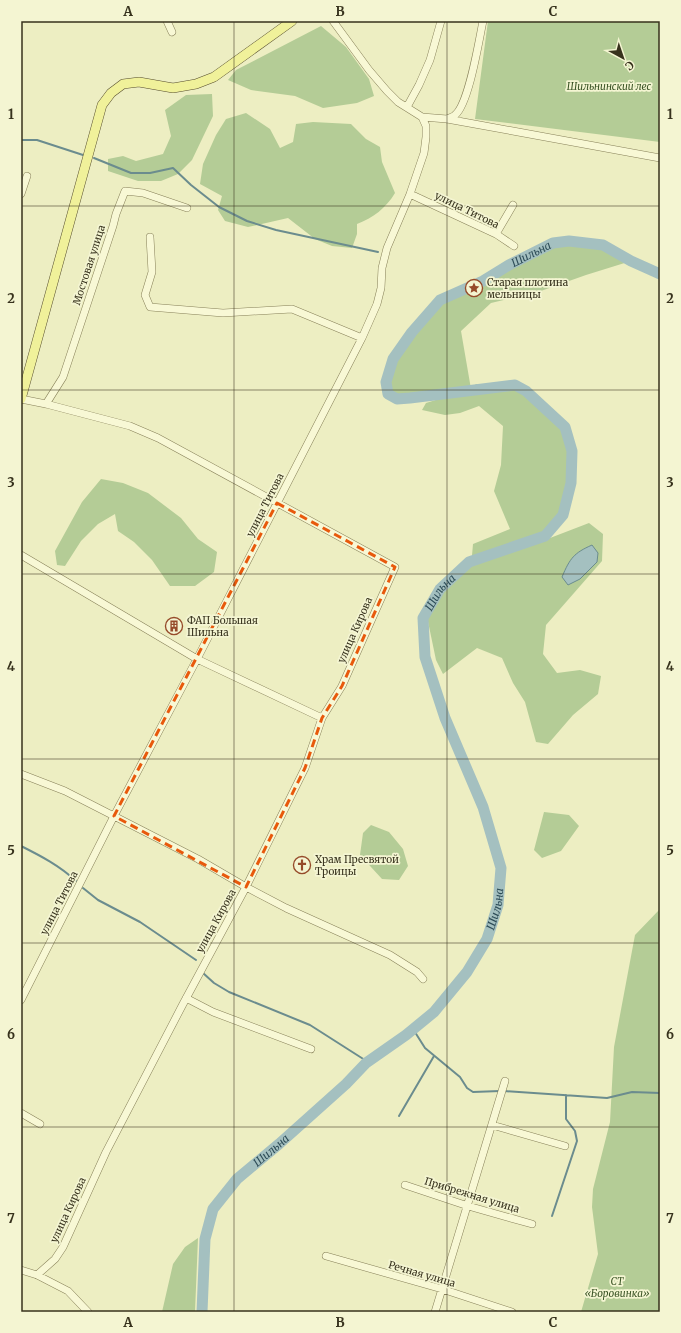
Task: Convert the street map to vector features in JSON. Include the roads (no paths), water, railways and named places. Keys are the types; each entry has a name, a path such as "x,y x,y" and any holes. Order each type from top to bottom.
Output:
{"main road":[{"path":"21,399 94,139 102,105 111,93 123,84 139,82 173,88 196,84 214,77 292,21"}],"street":[{"path":"167,21 172,32"},
{"path":"333,21 387,91 398,102 422,117 447,119 660,158"},
{"path":"407,107 420,85 430,60 441,21"},
{"path":"447,119 455,115 465,98 476,58 483,21"},
{"name":"улица Титова","path":"21,1000 114,816 197,659 362,338 377,304 381,288 382,268 387,248 410,194 424,153 426,126 422,117"},
{"path":"21,194 27,176"},
{"name":"Мостовая улица","path":"46,404 63,377 116,214 125,191 143,193 187,208"},
{"name":"улица Титова","path":"410,194 496,234 514,246"},
{"path":"496,234 513,205"},
{"path":"150,237 152,272 145,295 150,307 223,313 292,309 362,338"},
{"path":"21,399 130,426 158,438 277,503"},
{"name":"улица Кирова","path":"37,1275 55,1259 63,1247 106,1152 186,998 246,887 305,768 322,718 342,686 395,567 277,503"},
{"path":"21,555 197,659 322,718"},
{"path":"21,774 65,791 198,858 246,887 300,915 390,955 418,972 424,979"},
{"path":"186,998 213,1012 311,1049"},
{"path":"435,1312 505,1082"},
{"path":"21,1113 40,1124"},
{"path":"492,1125 565,1146"},
{"name":"Прибрежная улица","path":"405,1185 468,1206 532,1224"},
{"name":"Речная улица","path":"326,1256 442,1289 512,1312"},
{"path":"21,1270 37,1275 68,1291 88,1312"}],"water":[{"path":"592,545 598,553 597,562 580,579 568,585 562,577 570,561 581,551"}],"waterway":[{"path":"21,140 37,140 83,155"},
{"path":"94,158 131,173 150,173 173,168 191,185 219,207 247,221 276,230 378,252"},
{"name":"Шильна","path":"202,1312 205,1239 213,1209 237,1179 279,1144 346,1084 366,1063 406,1035 434,1012 467,972 487,939 498,905 501,868 483,807 445,718 425,657 423,618 440,589 469,562 545,536 563,515 571,483 572,451 565,427 526,391 515,385 397,399 388,394 386,382 393,359 412,332 440,300 483,281 509,265 553,243 569,241 603,245 631,261 660,274"},
{"path":"21,846 57,866 76,881"},
{"path":"83,888 98,900 140,922 196,960"},
{"path":"203,973 214,983 229,992 310,1025 368,1062"},
{"path":"413,1029 425,1048 460,1077 467,1088 473,1092 500,1091"},
{"path":"399,1116 434,1056"},
{"path":"504,1091 607,1098 632,1092 660,1093"},
{"path":"552,1216 577,1141 575,1131 566,1119 566,1095"}],"place":[{"name":"Старая плотина мельницы","path":"474,288"},
{"name":"ФАП Большая Шильна","path":"174,626"},
{"name":"Храм Пресвятой Троицы","path":"302,865"}],"park label":[{"name":"Шильнинский лес","path":"609,86"},
{"name":"СТ «Боровинка»","path":"617,1286"}]}
